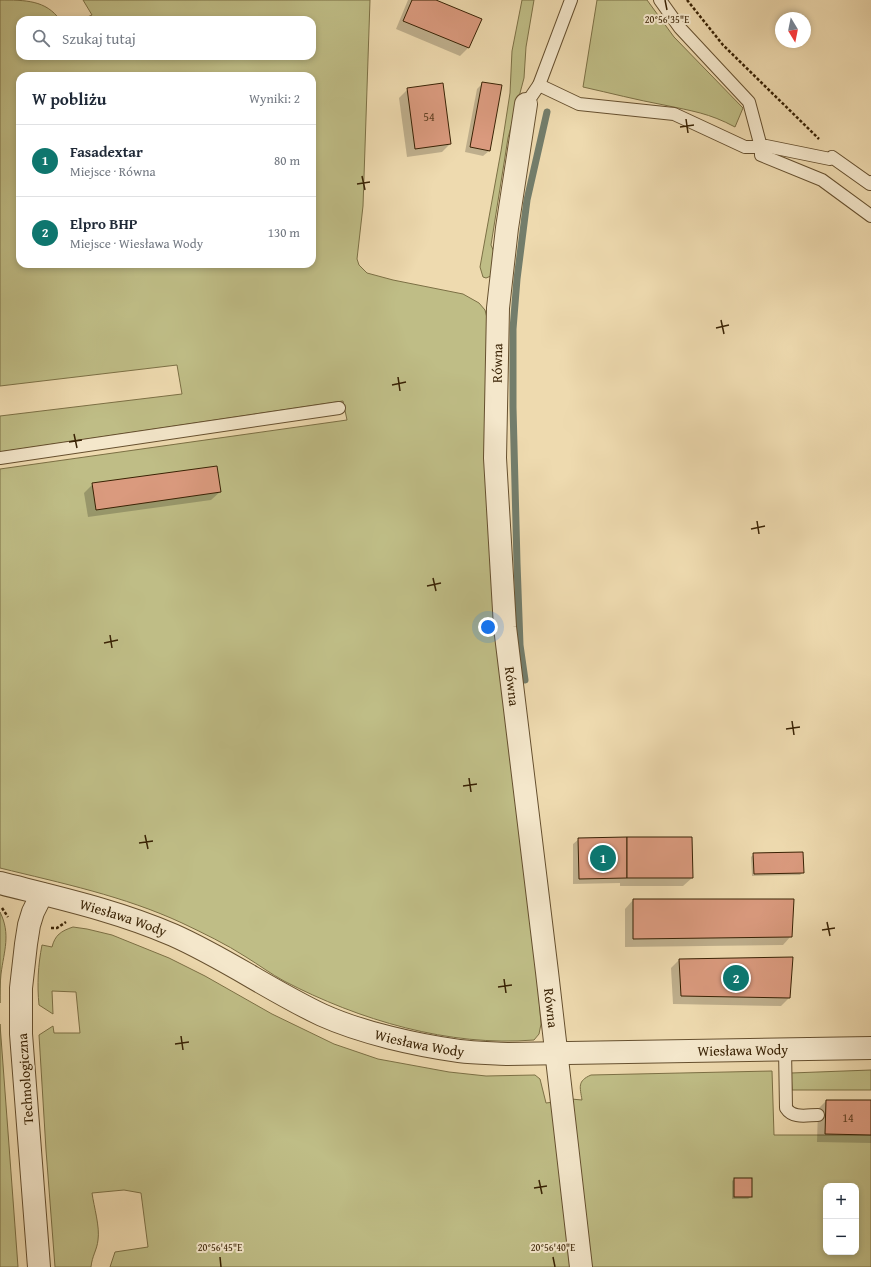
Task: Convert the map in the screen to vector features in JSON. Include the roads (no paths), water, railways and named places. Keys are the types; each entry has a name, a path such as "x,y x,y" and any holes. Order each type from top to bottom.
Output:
{"street":[{"name":"Równa","path":"526,104 507,228 498,308 495,458 505,627 557,1053 581,1267"},
{"name":"Wiesława Wody","path":"0,883 77,902 134,919 207,952 286,997 323,1015 351,1026 423,1046 460,1051 507,1054 871,1048"},
{"name":"Technologiczna","path":"39,1267 21,1034 21,988 29,925 33,912 42,894"}],"lane":[{"path":"526,104 539,85 571,0"},
{"path":"660,0 680,28 749,102 761,147 761,155 822,180 871,216"},
{"path":"539,85 579,104 674,114 745,147 772,146 830,159 830,152 871,185"},
{"path":"0,458 339,408"},
{"path":"785,1049 786,1108 792,1114 797,1116 818,1115"}],"waterway":[{"path":"525,680 520,645 517,563 513,407 513,329 517,279 527,200 547,112"}],"place":[{"name":"Fasadextar","path":"603,858"},
{"name":"Elpro BHP","path":"736,978"}]}
